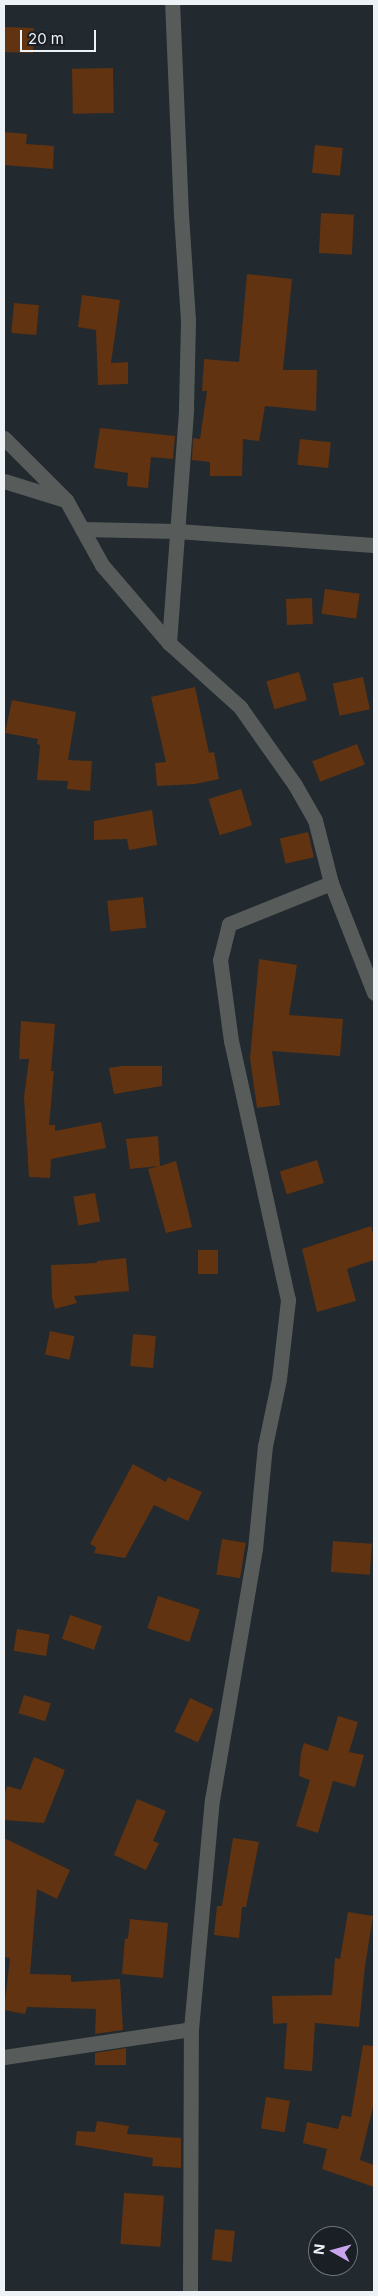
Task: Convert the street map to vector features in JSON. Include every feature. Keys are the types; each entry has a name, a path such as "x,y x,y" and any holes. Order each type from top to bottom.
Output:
{"street":[{"path":"169,643 186,409 188,320 179,187 172,4"},
{"path":"4,438 66,500 102,565 169,643 240,707 294,785 315,820 331,883 374,993"},
{"path":"4,481 66,500"},
{"path":"82,529 177,531 374,545"},
{"path":"190,2292 191,2029 212,1800 253,1558 265,1446 279,1379 288,1300 231,1041 220,960 229,924 331,883"},
{"path":"4,2057 191,2029"}],"building":[{"path":"4,27 34,28 33,53 4,52"},
{"path":"113,68 114,113 73,114 72,69"},
{"path":"4,132 27,134 26,144 54,146 53,169 4,165"},
{"path":"315,145 343,148 340,176 312,173"},
{"path":"321,213 354,215 352,255 319,253"},
{"path":"247,274 292,279 283,370 317,370 316,411 265,406 259,441 243,439 242,476 210,476 210,462 192,460 193,438 200,439 207,391 202,391 204,359 239,362"},
{"path":"82,295 120,300 111,363 128,362 128,384 98,385 96,330 78,327"},
{"path":"14,303 39,305 36,335 11,333"},
{"path":"100,428 175,436 173,459 151,457 148,488 127,486 128,473 94,468"},
{"path":"300,439 331,442 328,468 297,465"},
{"path":"325,589 360,594 356,619 322,614"},
{"path":"312,598 313,624 287,625 286,599"},
{"path":"299,672 307,700 274,709 266,681"},
{"path":"363,677 370,709 340,716 333,683"},
{"path":"195,687 209,753 214,752 219,779 195,784 157,786 155,763 166,762 151,697"},
{"path":"12,700 76,712 68,760 92,761 90,791 67,789 68,781 37,780 40,745 37,744 38,739 5,733"},
{"path":"357,744 365,765 320,782 312,761"},
{"path":"241,789 252,825 220,835 208,799"},
{"path":"152,810 157,845 129,850 127,839 94,840 94,821"},
{"path":"308,832 314,857 286,864 280,839"},
{"path":"143,897 146,928 110,932 107,901"},
{"path":"259,959 297,965 289,1015 343,1019 340,1056 272,1051 280,1105 257,1108 250,1058"},
{"path":"21,1021 55,1024 51,1071 54,1071 49,1125 55,1125 55,1131 101,1122 106,1148 51,1159 50,1178 29,1177 24,1097 29,1059 19,1059"},
{"path":"121,1066 162,1066 162,1086 114,1094 109,1068"},
{"path":"158,1136 160,1166 176,1161 192,1227 166,1233 148,1169 159,1166 130,1169 126,1139"},
{"path":"317,1160 324,1183 287,1194 280,1171"},
{"path":"95,1193 100,1222 78,1225 73,1197"},
{"path":"371,1226 374,1238 374,1260 347,1269 356,1301 317,1312 302,1249"},
{"path":"198,1250 218,1250 218,1274 198,1274"},
{"path":"126,1258 129,1291 74,1296 77,1303 55,1309 52,1298 51,1265 97,1263 97,1261"},
{"path":"50,1331 74,1336 69,1360 45,1354"},
{"path":"133,1334 156,1336 153,1368 130,1366"},
{"path":"133,1464 166,1482 168,1477 202,1492 188,1521 154,1505 125,1558 94,1553 96,1547 90,1544"},
{"path":"222,1539 246,1543 240,1578 216,1575"},
{"path":"333,1541 372,1544 370,1575 331,1572"},
{"path":"158,1596 200,1610 189,1642 147,1628"},
{"path":"70,1615 102,1626 94,1650 62,1639"},
{"path":"17,1629 50,1634 46,1656 14,1651"},
{"path":"24,1695 51,1703 45,1721 18,1713"},
{"path":"190,1698 214,1709 198,1743 174,1732"},
{"path":"338,1716 358,1722 349,1752 364,1755 355,1787 333,1781 318,1833 296,1826 310,1780 299,1776 301,1753 304,1743 328,1751"},
{"path":"34,1757 65,1770 44,1823 4,1820 4,1797 7,1786 21,1790"},
{"path":"137,1799 166,1811 153,1841 159,1843 146,1870 114,1855"},
{"path":"4,1838 70,1870 57,1899 37,1889 30,1974 71,1975 71,1982 120,1979 123,2030 95,2034 96,2009 27,2007 25,2014 4,2010 10,1958 4,1957"},
{"path":"233,1838 259,1842 246,1907 242,1907 239,1938 214,1935 217,1906 222,1906"},
{"path":"348,1912 373,1916 365,1966 359,2027 315,2023 312,2071 284,2069 287,2023 273,2024 272,1996 332,1995 335,1958 340,1959"},
{"path":"130,1919 168,1923 163,1978 122,1974 125,1938 128,1939"},
{"path":"363,2045 374,2046 374,2103 360,2160 374,2165 374,2187 322,2169 327,2149 303,2143 307,2122 338,2129 342,2115 351,2117"},
{"path":"126,2048 126,2065 95,2065 95,2053"},
{"path":"266,2097 290,2101 285,2132 261,2129"},
{"path":"97,2121 129,2126 127,2134 181,2138 181,2168 152,2166 153,2158 75,2145 77,2131 95,2132"},
{"path":"124,2193 164,2196 160,2247 120,2244"},
{"path":"215,2229 235,2231 232,2262 212,2260"}]}
